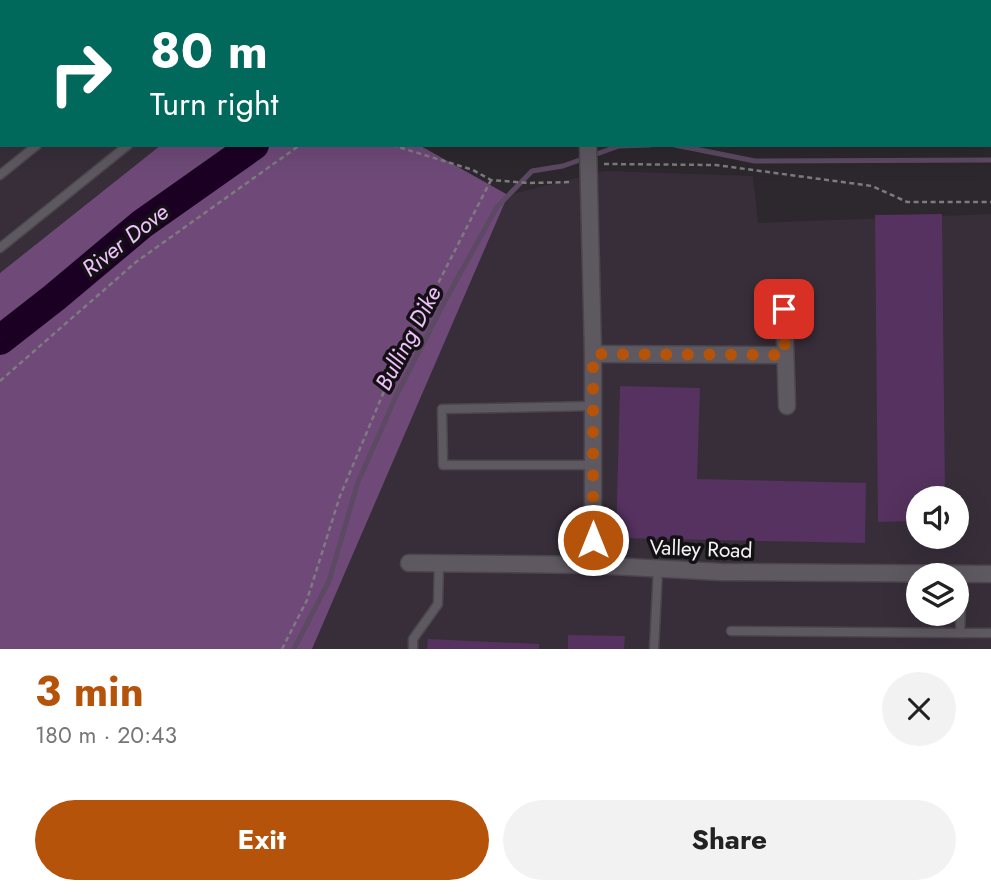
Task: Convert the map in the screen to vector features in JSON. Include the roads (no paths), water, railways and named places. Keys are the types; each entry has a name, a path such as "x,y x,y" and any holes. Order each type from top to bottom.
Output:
{"street":[{"path":"587,147 593,354 593,565"},
{"path":"784,309 787,406"},
{"path":"593,354 785,355"},
{"name":"Valley Road","path":"409,563 593,565 721,572 906,574"},
{"name":"Valley Road","path":"969,574 991,574"}],"lane":[{"path":"0,175 35,147"},
{"path":"0,248 126,147"},
{"path":"593,406 442,409 443,466 593,465"},
{"path":"413,649 413,639 438,604 439,563"},
{"path":"654,649 658,569"},
{"path":"960,626 960,633"},
{"path":"731,631 991,634"}],"waterway":[{"name":"River Dove","path":"0,340 142,224 251,147"},
{"name":"Bulling Dike","path":"294,649 329,581 358,482 397,394 497,207 532,171 563,166 616,147"},
{"name":"Bulling Dike","path":"685,147 755,161 991,160"}]}
